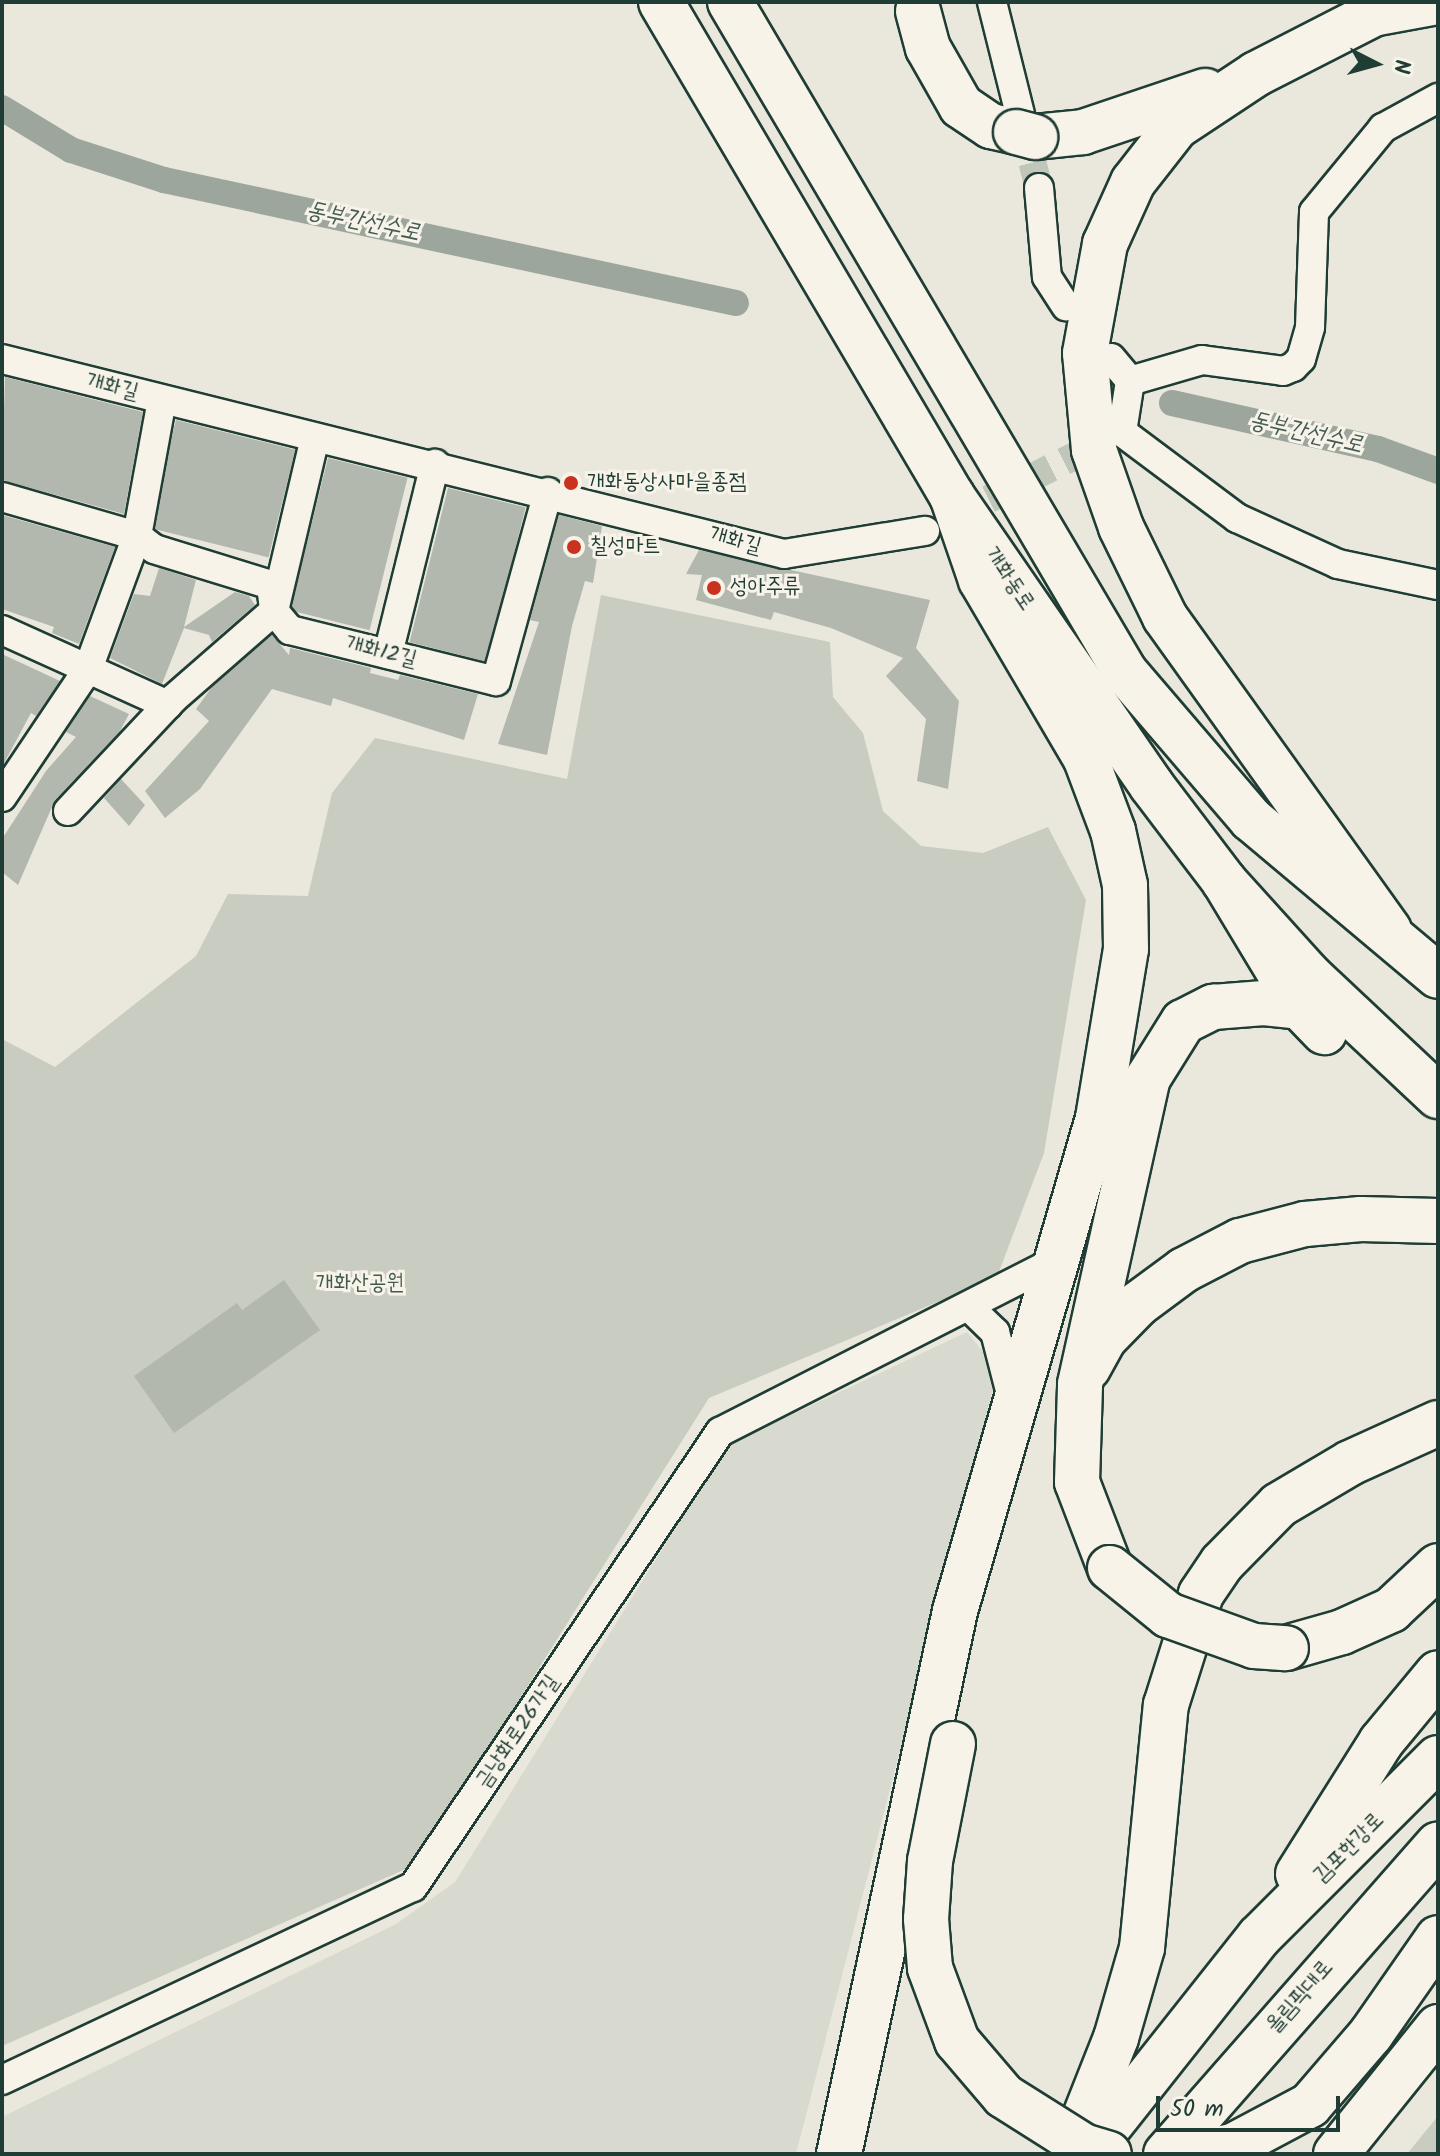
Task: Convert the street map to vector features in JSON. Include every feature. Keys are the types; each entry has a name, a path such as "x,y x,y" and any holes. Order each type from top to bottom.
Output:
{"main road":[{"name":"개화동로","path":"661,2 952,496 1224,881 1309,975 1438,1096"},
{"path":"730,2 1125,672 1251,819 1389,930 1438,976"},
{"path":"1389,930 1165,617 1121,527 1094,450 1086,404 1091,301 1105,244 1133,182 1176,127 1256,74 1373,14 1437,2"},
{"path":"918,7 928,48 961,106 991,126 1083,132 1256,74"},
{"path":"839,2154 955,1611 1060,1259 1103,1090 1126,949 1125,885 1113,831 1086,759 981,580 952,496"},
{"path":"1224,881 1312,1019 1264,1003 1213,1007 1183,1022 1162,1049 1148,1078 1080,1384 1077,1482 1110,1568 1168,1615 1254,1646 1286,1648 1342,1632 1391,1610 1438,1566"},
{"path":"1080,1384 1104,1339 1138,1304 1184,1270 1240,1241 1305,1224 1361,1219 1438,1221"},
{"path":"1033,1351 1021,1448 953,1744 930,1861 926,1919 930,1968 957,2041 1004,2096 1070,2139 1109,2154"},
{"path":"1070,2154 1116,2038 1142,1948 1166,1705 1201,1594 1222,1563 1279,1505 1350,1463 1438,1423"},
{"path":"1087,2154 1259,1937 1381,1742 1438,1673"},
{"name":"김포한강로","path":"1259,1937 1438,1758"},
{"name":"올림픽대로","path":"1166,2154 1438,1844"},
{"path":"1191,2154 1233,2146 1310,2105 1438,1938"},
{"path":"1336,2154 1438,2027"}],"street":[{"path":"992,2 1023,127"},
{"path":"1130,381 1202,360 1283,371 1293,367 1301,359 1310,327 1314,212 1383,128 1438,98"},
{"path":"1039,188 1047,277 1066,306"},
{"path":"1111,358 1130,381 1122,432 1237,518 1338,564 1438,585"},
{"name":"개화길","path":"2,359 315,438 548,492 784,554 925,531"},
{"path":"2,797 88,669 137,536 162,400"},
{"path":"68,811 168,705 274,611 315,438"},
{"path":"388,654 435,464"},
{"name":"개화12길","path":"2,497 137,536 154,549 271,585 274,611 290,630 496,681 548,492"},
{"path":"2,630 168,705"},
{"name":"금낭화로26가길","path":"2,2080 413,1887 720,1432 970,1308 1060,1259"},
{"path":"970,1308 995,1332 1015,1412"}],"shaded area":[{"path":"967,1332 998,1370 796,2154 2,2154 2,2117 396,1924 455,1882 727,1445"}],"green space":[{"name":"개화산공원","path":"601,595 830,642 833,697 863,733 883,811 921,846 983,853 1048,827 1086,900 1044,1153 997,1277 709,1398 415,1865 2,2046 2,1039 55,1067 196,956 228,894 308,896 332,793 375,738 567,779"},
{"path":"1438,2116 1438,2154 1407,2154"}],"building":[{"path":"5,377 143,412 124,514 2,480"},
{"path":"176,420 295,450 268,557 149,528"},
{"path":"328,458 408,478 370,630 290,610"},
{"path":"448,488 526,507 487,662 410,642"},
{"path":"2,515 115,547 79,644 52,633 54,627 2,609"},
{"path":"559,515 602,526 593,583 585,581 572,626 547,755 498,744 539,622 530,620"},
{"path":"699,550 930,600 916,648 959,701 948,789 917,781 926,719 886,676 903,658 831,628 774,612 771,620 696,600 702,575 686,574"},
{"path":"159,568 196,580 184,627 235,592 249,596 255,605 212,642 209,635 184,628 162,684 110,658 134,594 150,596"},
{"path":"272,635 289,655 290,648 371,668 370,673 398,680 400,675 478,694 464,740 333,698 331,706 272,689 200,789 165,818 145,791 209,721 196,709 212,687"},
{"path":"2,654 60,681 36,716 31,713 2,767"},
{"path":"90,696 129,714 120,731 55,800 18,885 2,872 2,839 46,771 76,737 66,732"},
{"path":"121,779 145,805 129,826 104,798"},
{"path":"284,1280 320,1330 174,1433 134,1376 237,1303 242,1310"}],"waterway":[{"name":"동부간선수로","path":"2,108 71,150 164,180 736,303"},
{"name":"동부간선수로","path":"1172,403 1378,449 1438,471"}],"tunnel":[{"path":"1022,122 1039,188"},
{"path":"951,518 1107,440"}],"place":[{"name":"개화동상사마을종점","path":"571,483"},
{"name":"칠성마트","path":"574,547"},
{"name":"성아주류","path":"714,588"}]}
